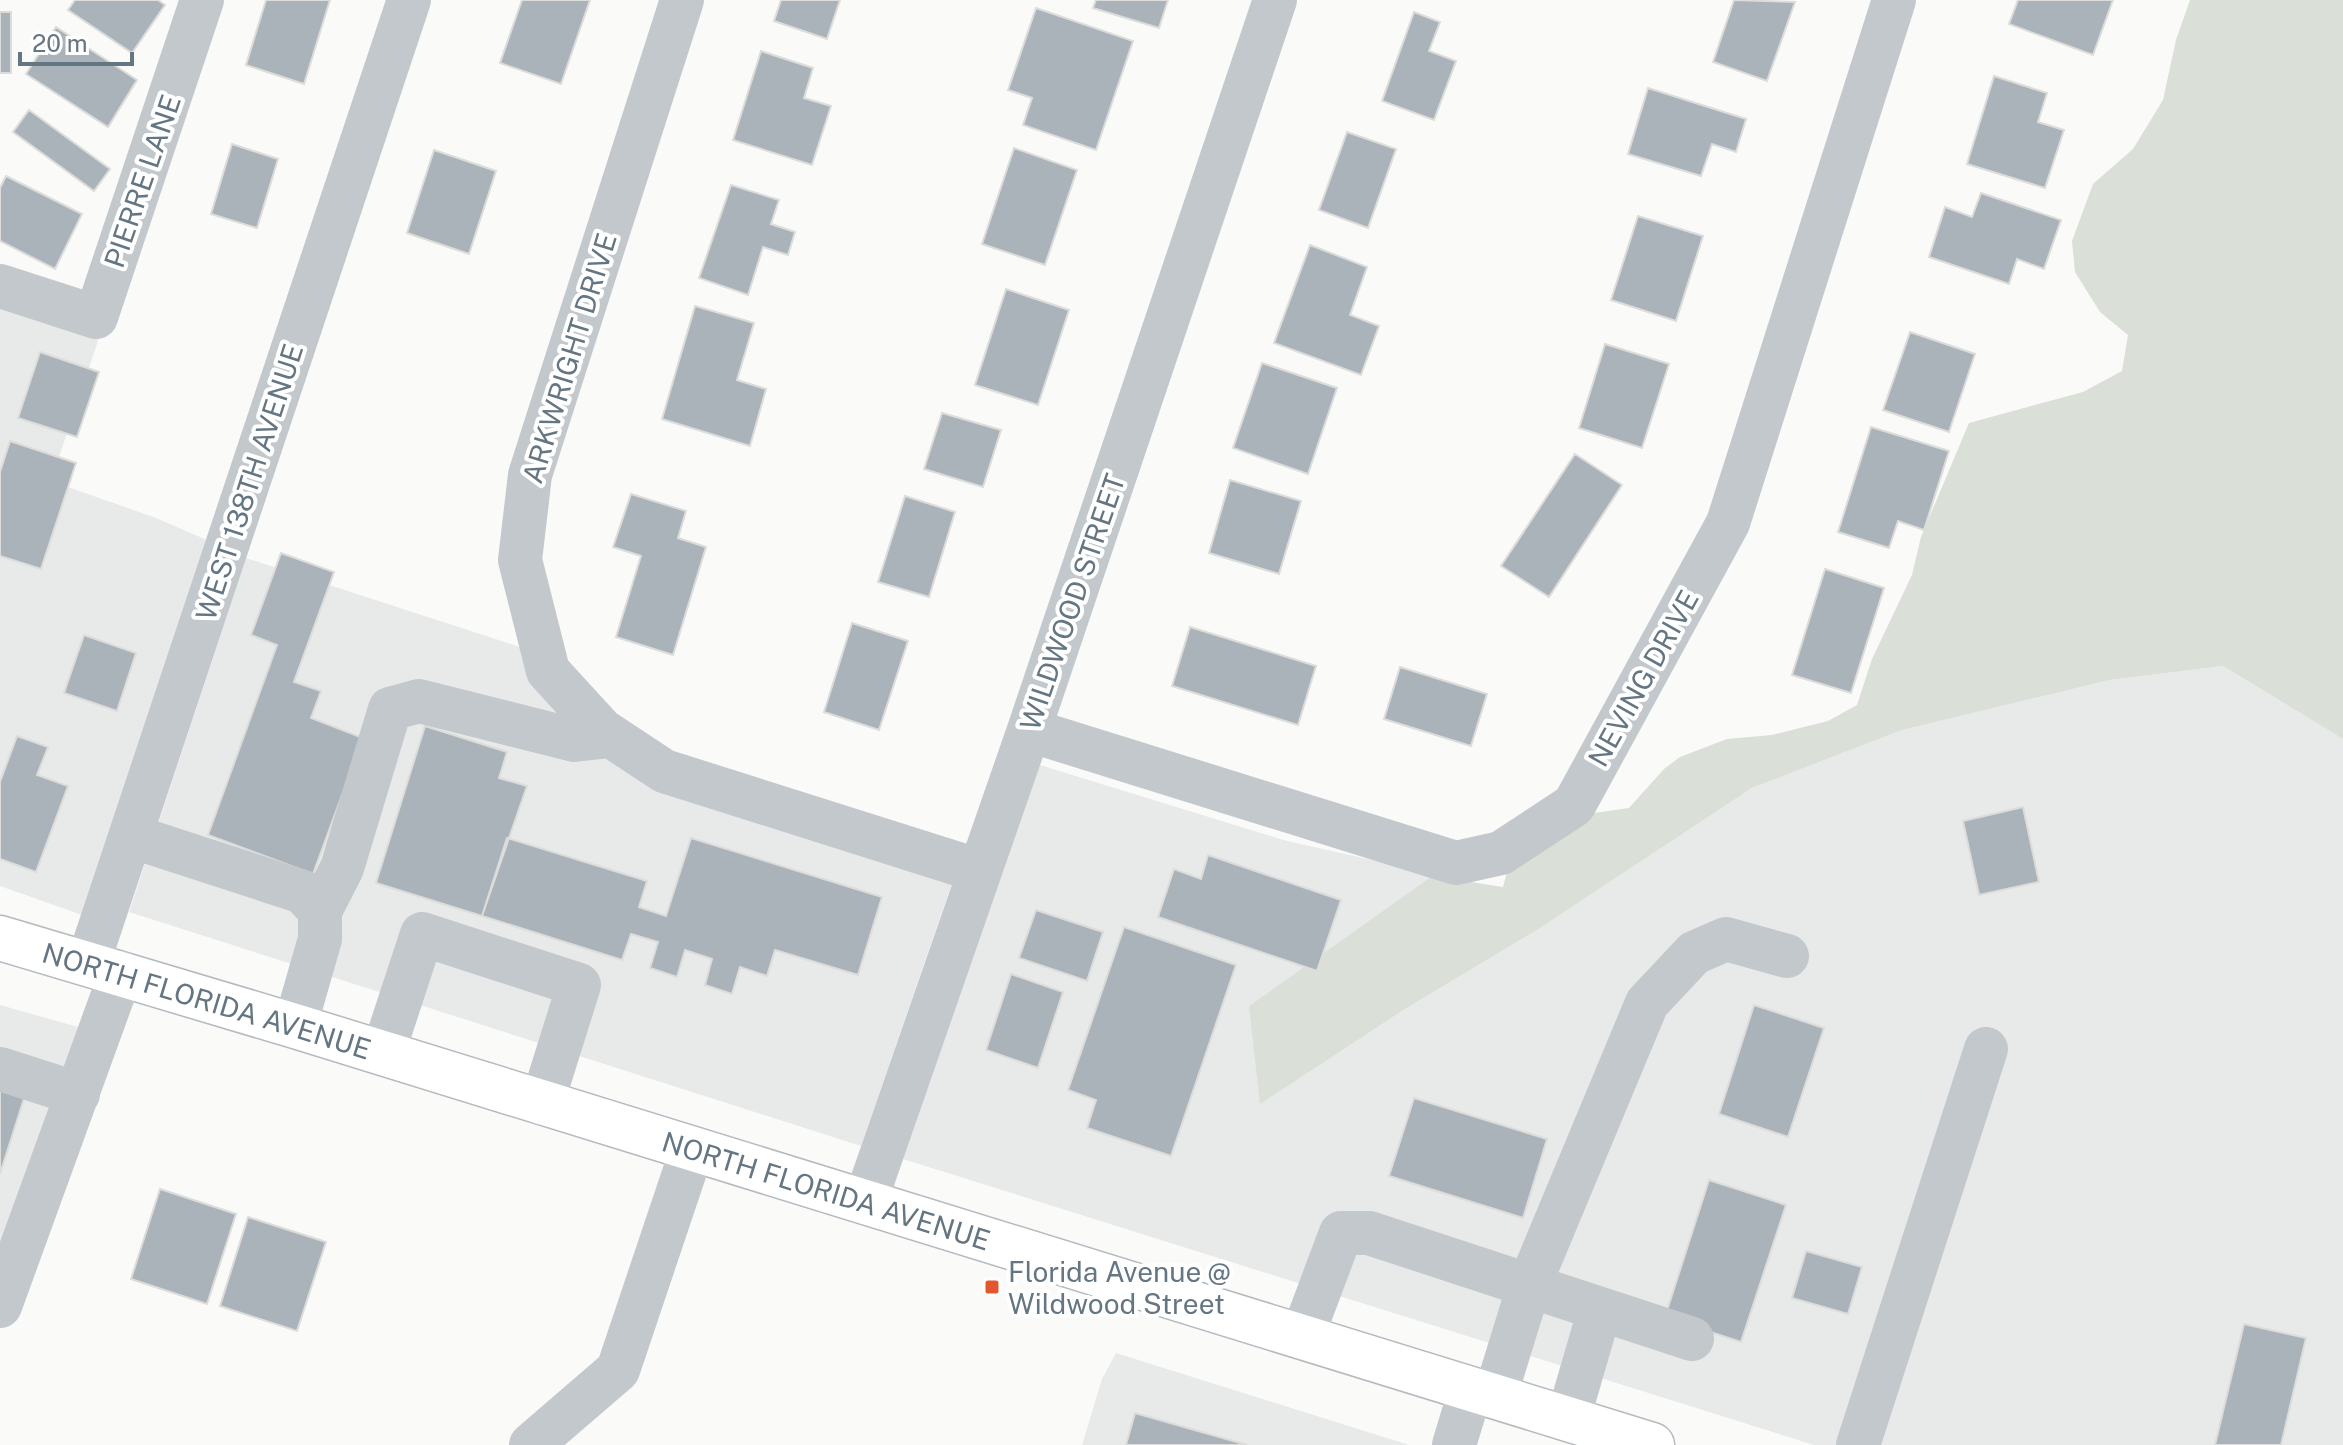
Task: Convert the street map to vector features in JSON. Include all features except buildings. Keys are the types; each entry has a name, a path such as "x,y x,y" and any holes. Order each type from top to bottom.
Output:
{"main road":[{"name":"NORTH FLORIDA AVENUE","path":"0,938 383,1053 1652,1445"}],"street":[{"name":"PIERRE LANE","path":"0,286 96,317 202,0"},
{"name":"WEST 138TH AVENUE","path":"0,1306 78,1094 131,836 409,0"},
{"name":"ARKWRIGHT DRIVE","path":"682,0 530,475 520,560 548,671 610,736 664,771 980,871"},
{"name":"WILDWOOD STREET","path":"865,1202 1029,730 1275,0"},
{"name":"NEVING DRIVE","path":"1029,730 1456,863 1501,853 1574,805 1728,523 1894,0"},
{"path":"295,1026 320,939 320,911 342,868 390,709 419,701 574,740 610,736"},
{"path":"131,836 303,892 320,911"},
{"path":"383,1053 422,934 579,985 542,1103"},
{"path":"1454,1445 1483,1393 1647,1003 1694,953 1726,939 1787,956"},
{"path":"1858,1445 1986,1049"},
{"path":"0,1069 78,1094"},
{"path":"531,1445 618,1370 692,1150"},
{"path":"1302,1337 1341,1233 1369,1233 1692,1339"},
{"path":"1568,1419 1600,1309"}],"shaded area":[{"path":"2190,0 2343,0 2343,739 2223,666 2110,680 1902,730 1752,788 1537,930 1400,1012 1260,1104 1249,1006 1432,876 1503,887 1507,872 1594,813 1629,808 1664,769 1680,757 1727,739 1772,735 1828,721 1857,705 1872,659 1912,575 1921,537 1969,423 2083,392 2122,371 2128,335 2100,312 2075,272 2072,241 2093,184 2133,149 2163,100 2176,40"},
{"path":"0,303 100,335 51,481 156,518 207,540 82,915 0,886"},
{"path":"246,558 520,647 585,742 952,883 861,1146 129,912"},
{"path":"2223,666 2343,739 2343,1445 1814,1445 903,1159 1040,765 1287,841 1432,876 1249,1006 1400,1012 1537,930 1752,788 1902,730 2110,680"},
{"path":"0,1005 78,1027 0,1241"},
{"path":"1116,1353 1409,1445 1082,1445 1102,1379"}],"place":[{"name":"Florida Avenue @ Wildwood Street","path":"992,1287"}]}
